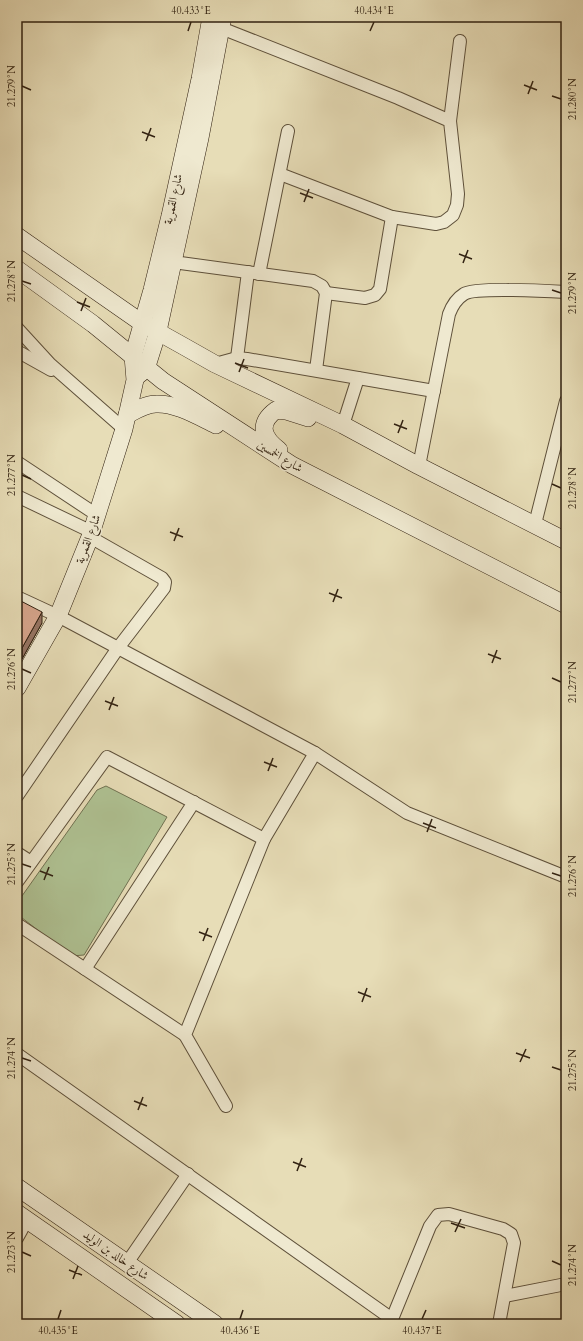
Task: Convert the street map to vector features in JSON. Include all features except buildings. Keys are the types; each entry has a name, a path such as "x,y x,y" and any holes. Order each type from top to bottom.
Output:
{"street":[{"path":"140,361 158,331 174,262 218,21 450,121"},
{"name":"شارع القمرية","path":"17,688 58,616 91,535 125,422 140,361 142,323 152,290 170,216 200,78 218,21"},
{"path":"280,174 392,217 436,224 444,222 453,215 457,205 458,194 450,121 460,41"},
{"path":"237,358 254,273 280,174 288,131"},
{"path":"326,293 365,298 375,295 380,288 392,217"},
{"path":"17,236 142,323 215,364 350,429 418,466 566,541"},
{"path":"174,262 313,281 322,286 326,293 316,370"},
{"name":"شارع الخمسين","path":"17,269 93,324 164,380 292,465 566,605"},
{"path":"418,466 449,314 453,304 465,293 480,290 566,292"},
{"path":"17,328 50,364 68,380 125,422 141,407 156,404 173,406 259,444"},
{"path":"17,351 68,380"},
{"path":"215,364 237,358 434,390"},
{"path":"350,429 358,378"},
{"path":"534,524 566,404"},
{"path":"330,485 270,444 264,430 266,423 270,415 276,410 286,411 350,429"},
{"path":"17,462 97,515"},
{"path":"17,496 91,535 162,578 165,582 164,588 118,648 17,796"},
{"path":"17,597 58,616 314,753 407,814 566,877"},
{"path":"185,1035 264,839 314,753"},
{"path":"17,882 107,757 264,839"},
{"path":"85,969 194,802"},
{"path":"17,853 31,862"},
{"path":"17,924 185,1035 226,1106"},
{"path":"17,1054 188,1174 391,1321 430,1226 438,1215 449,1214 503,1229 511,1234 514,1243 499,1324"},
{"path":"127,1263 188,1174"},
{"name":"شارع خالد بن الوليد","path":"17,1187 215,1324"},
{"path":"17,1238 22,1216"},
{"name":"شارع خالد بن الوليد","path":"22,1216 177,1324"},
{"path":"505,1296 566,1284"}],"green space":[{"path":"106,786 167,817 84,955 71,956 17,914 17,903 97,790"}]}
